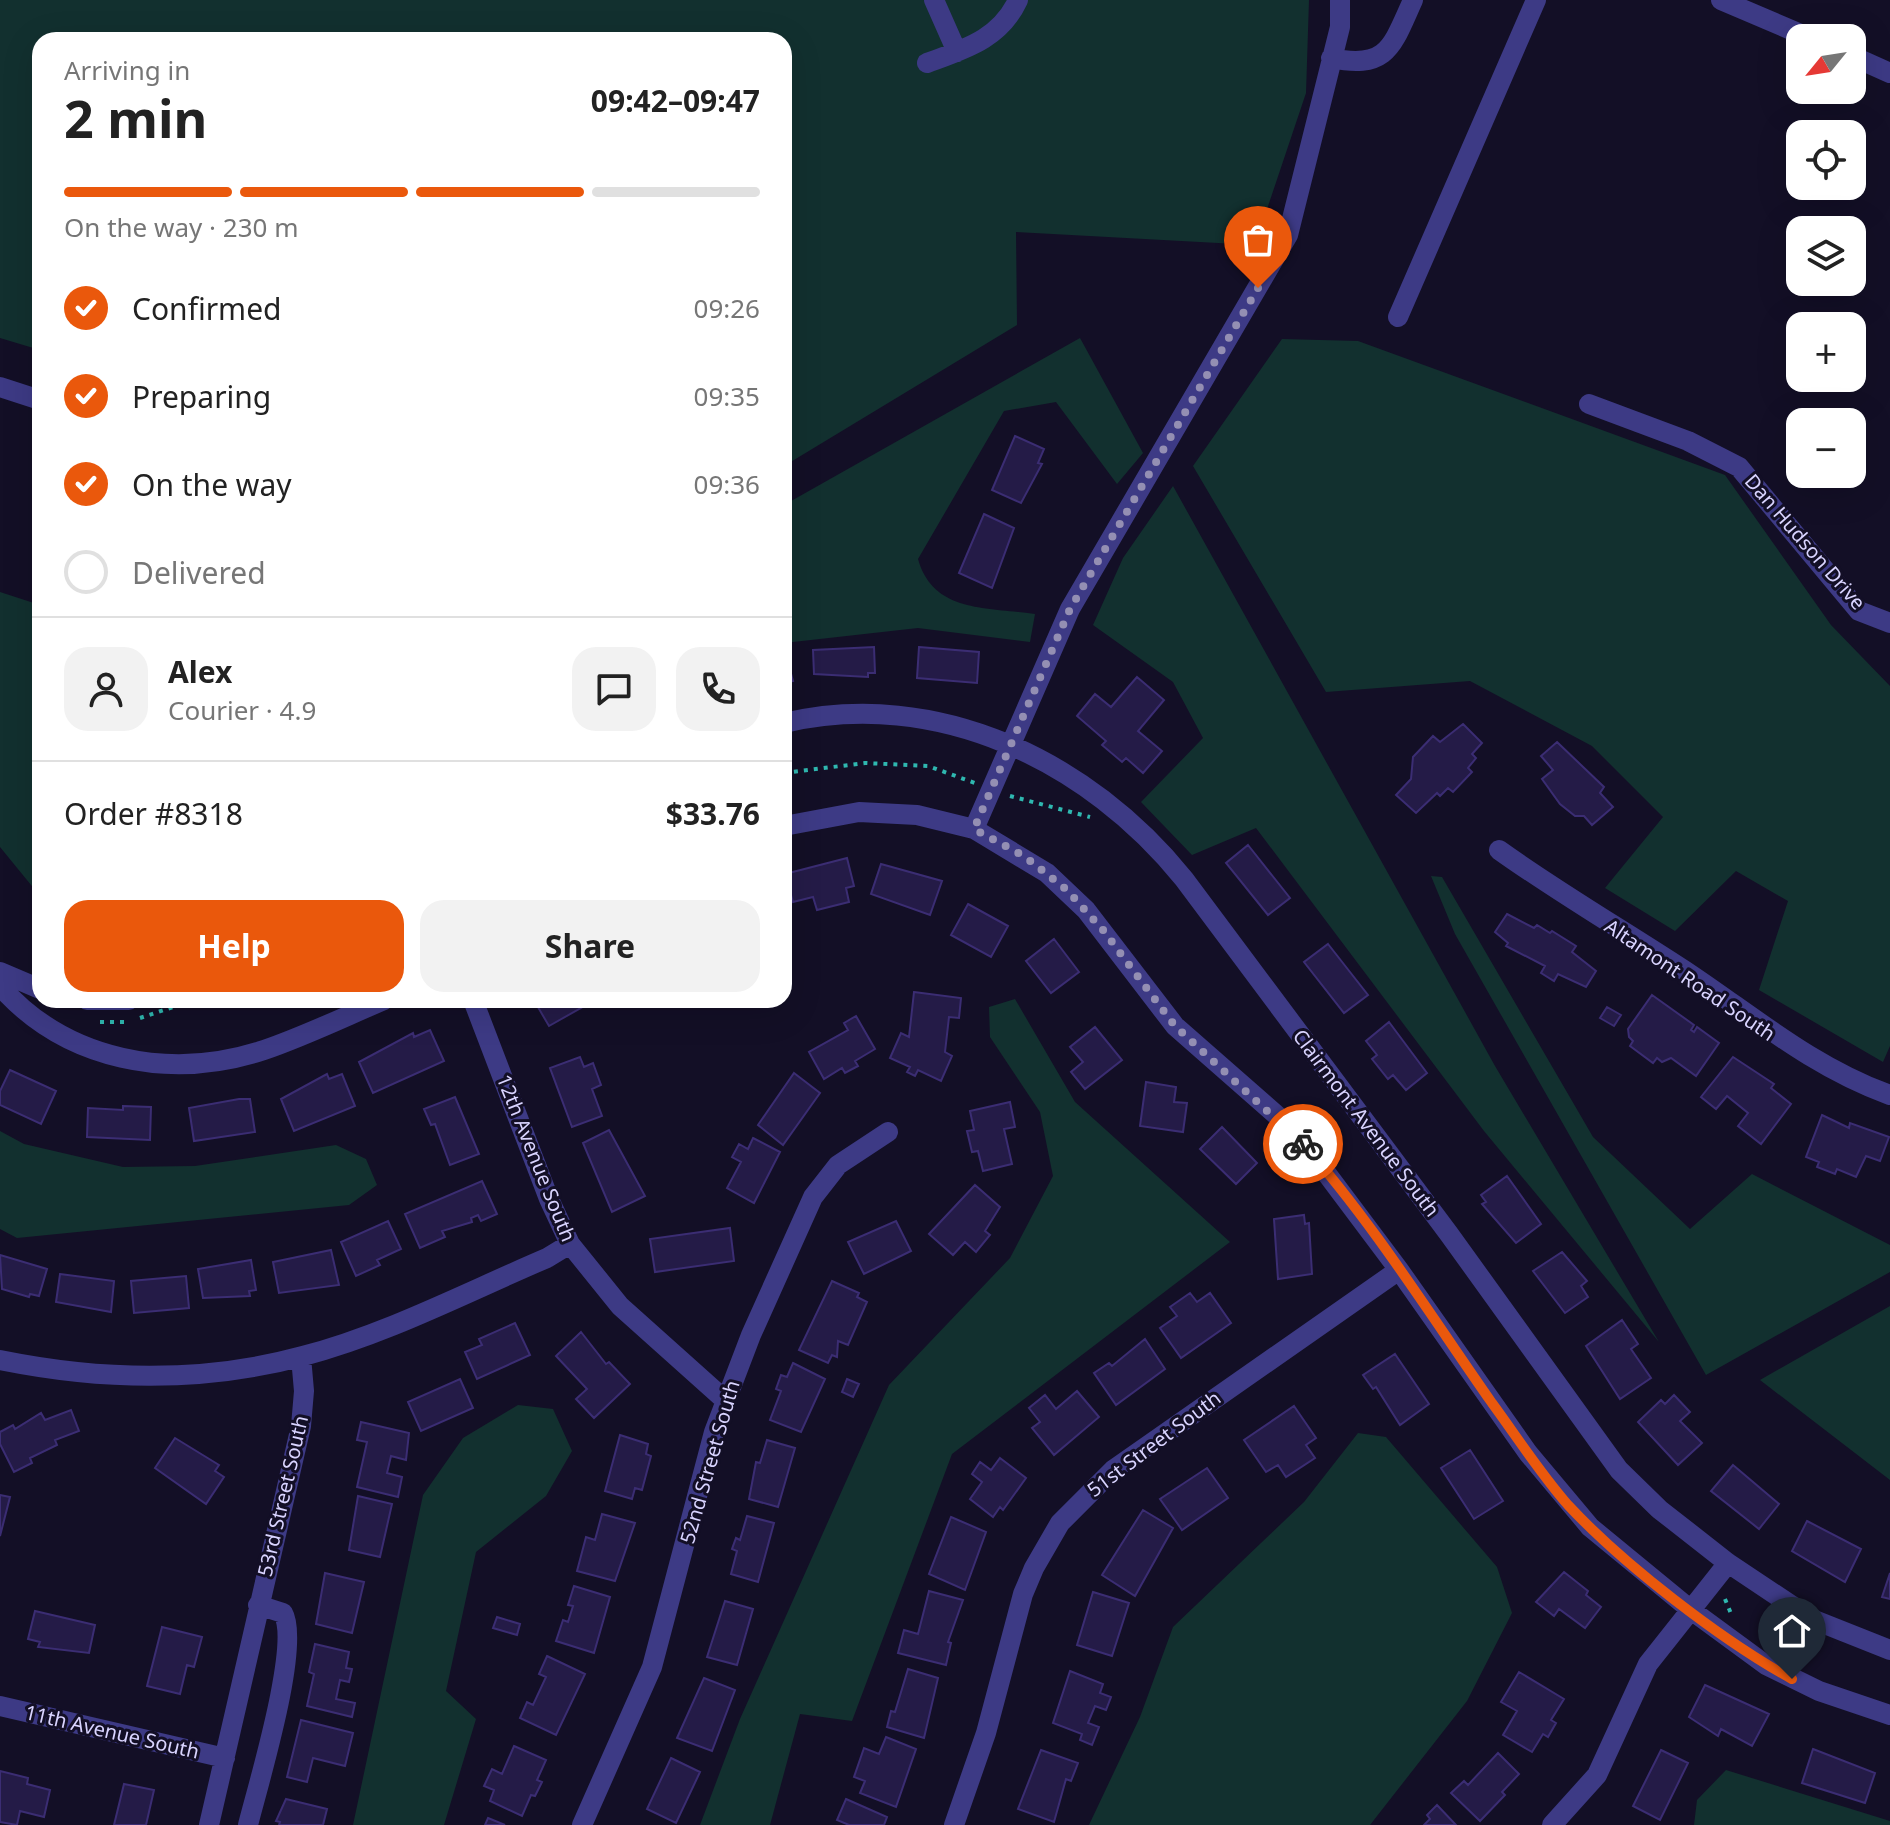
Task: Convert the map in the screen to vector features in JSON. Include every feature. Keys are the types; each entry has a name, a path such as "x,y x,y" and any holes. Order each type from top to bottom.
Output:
{"street":[{"path":"934,0 957,52"},
{"path":"927,63 977,45 999,29 1018,0"},
{"path":"974,829 1070,609 1288,235 1340,27 1340,0"},
{"path":"1331,58 1361,64 1383,56 1398,36 1413,0"},
{"path":"1398,317 1536,0"},
{"path":"1721,0 1786,28"},
{"path":"1866,62 1890,73"},
{"path":"0,387 32,397"},
{"name":"Dan Hudson Drive","path":"1589,404 1688,441 1739,467 1859,611 1890,623"},
{"name":"Clairmont Avenue South","path":"792,722 823,717 887,716 950,725 1010,744 1090,787 1162,852 1449,1234 1600,1447 1659,1509 1728,1563 1812,1619 1890,1650"},
{"path":"792,824 830,815 888,812 946,821 974,829 1024,856 1076,900 1175,1026 1281,1119 1309,1150 1568,1504 1615,1549 1741,1649 1792,1679 1890,1715"},
{"name":"Altamont Road South","path":"1499,850 1585,910 1702,983 1783,1041 1839,1074 1890,1095"},
{"path":"0,972 32,986"},
{"path":"0,986 30,1016 77,1044 122,1058 176,1065 206,1063 264,1050 365,1008"},
{"name":"12th Avenue South","path":"476,1008 549,1199 570,1244 620,1306 725,1400"},
{"name":"52nd Street South","path":"582,1825 652,1667 725,1400 813,1197 838,1165 888,1132"},
{"path":"0,1360 77,1373 152,1376 227,1370 301,1357 387,1326 547,1258 570,1244"},
{"name":"51st Street South","path":"954,1825 986,1733 1023,1594 1040,1556 1060,1523 1113,1470 1399,1270"},
{"name":"53rd Street South","path":"209,1825 301,1426 304,1391 301,1357"},
{"path":"1552,1825 1597,1775 1637,1684 1728,1563"},
{"path":"248,1825 290,1637 288,1621 283,1613 258,1605"},
{"name":"11th Avenue South","path":"0,1706 225,1758"}],"path":[{"path":"792,772 865,763 928,766 1095,820"},
{"path":"1711,1585 1728,1602 1734,1622"}],"green space":[{"path":"0,0 1309,0 1306,93 1255,245 1016,232 1017,325 792,461 792,32 32,32 32,348 0,338"},
{"path":"1080,338 1143,453 1117,484 1056,402 1004,411 918,559 925,577 949,598 981,608 1035,614 1030,642 918,628 792,642 792,500"},
{"path":"1282,339 1358,341 1725,475 1831,625 1890,686 1890,1046 1883,1062 1759,990 1788,901 1736,871 1675,931 1605,888 1663,817 1592,746 1470,681 1326,692 1193,466"},
{"path":"1173,486 1495,1066 1659,1342 1484,1131 1256,828 1192,855 1141,802 1203,738 1173,682 1093,625 1123,558"},
{"path":"0,592 32,602 32,886 0,847"},
{"path":"1431,876 1442,877 1593,1137 1690,1229 1752,1174 1890,1245 1890,1272 1706,1375 1455,934"},
{"path":"1015,999 1075,1102 1230,1242 952,1454 852,1721 800,1714 770,1825 700,1825 740,1719 889,1385 1010,1258 1053,1176 1040,1112 990,1037 989,1007"},
{"path":"0,1131 24,1144 123,1167 195,1166 336,1145 366,1159 377,1185 349,1205 17,1238 0,1229"},
{"path":"1890,1306 1890,1480 1760,1380"},
{"path":"518,1405 553,1409 572,1451 546,1496 476,1552 446,1691 476,1719 444,1825 353,1825 423,1495 463,1438"},
{"path":"1358,1433 1386,1437 1497,1567 1512,1613 1467,1701 1370,1825 1089,1825 1140,1717 1173,1627 1304,1502"},
{"path":"1726,1770 1890,1821 1890,1825 1694,1825 1697,1800"}],"building":[{"path":"1015,436 1044,449 1038,463 1042,464 1021,503 992,490"},
{"path":"984,514 1014,528 992,588 959,573"},
{"path":"874,647 875,673 868,673 868,677 814,674 813,650"},
{"path":"919,647 979,652 977,683 917,678"},
{"path":"1137,677 1164,700 1138,731 1162,751 1143,773 1126,758 1122,762 1102,745 1106,741 1077,716 1095,694 1111,707"},
{"path":"1463,724 1482,743 1472,754 1476,758 1468,768 1472,772 1453,792 1448,788 1440,796 1437,793 1416,813 1396,795 1411,779 1413,757 1433,736 1440,742"},
{"path":"1557,742 1604,787 1600,793 1613,807 1592,825 1584,816 1575,816 1560,804 1542,779 1553,770 1541,756"},
{"path":"1248,845 1290,898 1268,915 1226,863"},
{"path":"847,858 854,886 846,888 849,902 817,910 813,897 793,902 792,872"},
{"path":"881,864 942,881 930,915 871,894"},
{"path":"968,904 1008,926 991,957 951,935"},
{"path":"1507,914 1534,928 1537,925 1550,933 1552,931 1576,946 1572,952 1596,971 1586,987 1558,974 1554,981 1541,973 1545,966 1506,946 1508,943 1495,932"},
{"path":"1054,939 1079,972 1051,993 1026,961"},
{"path":"1328,944 1368,995 1344,1013 1304,962"},
{"path":"914,992 961,998 959,1018 949,1017 945,1052 952,1056 941,1081 918,1070 915,1076 907,1072 910,1067 890,1058 901,1033 909,1037"},
{"path":"1652,995 1694,1025 1691,1030 1694,1032 1697,1027 1719,1043 1696,1076 1671,1058 1662,1062 1657,1058 1653,1063 1630,1046 1633,1041 1628,1029"},
{"path":"1607,1007 1621,1015 1614,1026 1600,1018"},
{"path":"538,1008 581,1008 549,1026"},
{"path":"856,1016 875,1049 855,1061 858,1066 845,1073 842,1068 824,1079 809,1052 848,1030 844,1023"},
{"path":"1389,1022 1427,1073 1406,1090 1393,1075 1388,1079 1372,1059 1377,1055 1366,1041"},
{"path":"1095,1027 1122,1060 1085,1089 1071,1072 1083,1062 1070,1047"},
{"path":"430,1030 444,1061 373,1093 359,1062 413,1033 414,1037"},
{"path":"580,1057 584,1067 593,1063 601,1085 592,1089 602,1116 572,1127 550,1068"},
{"path":"1733,1057 1774,1084 1771,1088 1791,1104 1761,1144 1738,1126 1748,1113 1727,1096 1716,1109 1701,1097"},
{"path":"10,1070 56,1091 41,1124 0,1105 0,1091"},
{"path":"794,1073 820,1093 783,1145 758,1125"},
{"path":"327,1074 329,1079 342,1074 355,1106 294,1131 281,1099"},
{"path":"1146,1082 1176,1087 1174,1102 1187,1103 1183,1132 1140,1126"},
{"path":"455,1097 479,1154 450,1165 435,1124 431,1125 424,1109"},
{"path":"250,1099 255,1132 194,1141 189,1108"},
{"path":"1010,1102 1015,1127 1004,1129 1012,1164 983,1171 978,1151 972,1152 967,1131 974,1130 970,1111"},
{"path":"123,1106 151,1107 150,1140 87,1137 88,1108 123,1110"},
{"path":"1822,1115 1849,1128 1850,1123 1889,1137 1880,1161 1866,1156 1856,1177 1837,1169 1835,1174 1817,1167 1819,1162 1806,1157"},
{"path":"1222,1127 1257,1163 1236,1184 1200,1149"},
{"path":"609,1130 645,1196 612,1212 583,1143"},
{"path":"753,1138 780,1152 754,1203 727,1188 741,1162 732,1157 739,1144 748,1149"},
{"path":"1507,1176 1541,1224 1516,1243 1482,1204 1486,1202 1481,1195"},
{"path":"482,1181 497,1214 481,1221 478,1215 471,1218 472,1222 442,1231 445,1237 420,1248 405,1214"},
{"path":"975,1185 1000,1207 985,1231 990,1235 976,1252 965,1242 953,1255 929,1234"},
{"path":"1304,1215 1305,1224 1309,1223 1312,1274 1278,1279 1274,1219"},
{"path":"388,1221 401,1249 377,1260 380,1265 356,1276 341,1242"},
{"path":"896,1221 911,1251 864,1274 848,1242"},
{"path":"730,1228 734,1261 655,1272 650,1239"},
{"path":"331,1250 339,1285 279,1293 273,1262"},
{"path":"1562,1252 1587,1281 1581,1286 1588,1297 1565,1313 1533,1271"},
{"path":"0,1255 47,1269 39,1296 30,1294 29,1297 2,1289"},
{"path":"251,1260 256,1290 249,1291 250,1296 203,1298 198,1269"},
{"path":"60,1274 114,1281 111,1312 56,1302"},
{"path":"186,1276 189,1308 134,1313 131,1281"},
{"path":"832,1281 859,1293 857,1297 867,1302 848,1345 838,1341 837,1357 832,1355 828,1363 799,1350"},
{"path":"1190,1293 1197,1302 1210,1293 1231,1323 1181,1358 1160,1328 1177,1316 1170,1307"},
{"path":"1622,1320 1638,1344 1631,1349 1651,1378 1620,1399 1586,1346"},
{"path":"515,1323 530,1355 477,1379 465,1352 482,1345 479,1339"},
{"path":"581,1332 606,1364 609,1362 630,1384 594,1418 576,1399 587,1389 556,1356"},
{"path":"1145,1339 1165,1369 1116,1405 1094,1373 1109,1363 1112,1366"},
{"path":"1395,1354 1429,1404 1400,1425 1376,1387 1373,1389 1363,1375"},
{"path":"793,1363 825,1379 801,1432 770,1420 781,1391 776,1389 781,1375 787,1377"},
{"path":"460,1379 473,1408 421,1431 408,1402"},
{"path":"847,1379 859,1384 853,1397 842,1392"},
{"path":"1077,1391 1099,1417 1054,1455 1032,1428 1040,1422 1029,1408 1045,1395 1056,1409"},
{"path":"1674,1395 1690,1412 1680,1421 1702,1443 1678,1465 1638,1422 1661,1400 1665,1404"},
{"path":"1294,1406 1316,1438 1306,1445 1315,1458 1286,1477 1278,1465 1266,1472 1244,1440"},
{"path":"71,1410 79,1431 55,1440 57,1445 30,1458 32,1463 14,1472 0,1444 0,1432 13,1425 15,1429 41,1413 45,1420"},
{"path":"361,1422 409,1433 406,1460 391,1456 387,1473 402,1477 398,1497 357,1487 367,1442 357,1440"},
{"path":"620,1435 648,1444 646,1454 651,1456 642,1490 635,1488 632,1499 605,1491"},
{"path":"175,1438 219,1465 215,1471 224,1477 206,1504 155,1468"},
{"path":"767,1440 795,1448 778,1507 749,1499 756,1462 760,1463"},
{"path":"1470,1450 1503,1501 1474,1519 1441,1468"},
{"path":"1000,1458 1026,1478 1003,1510 1000,1507 993,1517 970,1499 982,1482 972,1474 980,1462 991,1470"},
{"path":"1733,1465 1779,1504 1759,1529 1711,1491"},
{"path":"1207,1468 1228,1498 1182,1530 1160,1499"},
{"path":"0,1495 10,1497 0,1536"},
{"path":"358,1496 392,1504 380,1557 349,1550"},
{"path":"1143,1510 1173,1528 1135,1596 1102,1575"},
{"path":"602,1514 635,1523 615,1581 577,1571 586,1537 595,1540"},
{"path":"747,1516 774,1523 758,1582 731,1574 737,1551 732,1549 736,1538 740,1540"},
{"path":"951,1517 986,1532 965,1590 929,1574"},
{"path":"1807,1521 1861,1549 1845,1582 1792,1551"},
{"path":"1564,1572 1588,1591 1586,1595 1601,1607 1585,1628 1559,1609 1554,1616 1536,1602"},
{"path":"325,1573 364,1582 352,1633 316,1624"},
{"path":"1890,1573 1890,1599 1882,1597"},
{"path":"574,1586 610,1597 594,1653 556,1641 563,1620 568,1622 573,1606 568,1605"},
{"path":"929,1591 963,1600 948,1642 951,1643 946,1665 898,1653 904,1630 918,1634"},
{"path":"1093,1592 1129,1603 1112,1656 1077,1645"},
{"path":"725,1601 753,1609 737,1665 707,1657"},
{"path":"35,1611 95,1625 89,1653 38,1647 40,1642 28,1639"},
{"path":"497,1617 520,1624 517,1635 493,1628"},
{"path":"162,1627 202,1637 194,1667 187,1665 180,1694 147,1686"},
{"path":"315,1644 349,1652 346,1668 352,1669 349,1682 340,1680 336,1699 355,1703 352,1717 307,1706 314,1674 309,1672"},
{"path":"547,1656 585,1674 556,1735 520,1718 527,1702 533,1705 546,1677 539,1674"},
{"path":"908,1669 938,1678 924,1738 887,1727 891,1711 895,1712"},
{"path":"1070,1671 1103,1684 1100,1693 1111,1697 1106,1710 1095,1706 1088,1723 1099,1727 1092,1745 1080,1740 1082,1734 1053,1723"},
{"path":"1519,1672 1564,1699 1551,1720 1556,1723 1548,1737 1543,1734 1532,1752 1503,1735 1517,1711 1501,1702"},
{"path":"704,1678 735,1690 712,1751 677,1738"},
{"path":"1705,1685 1769,1714 1752,1746 1721,1729 1718,1736 1689,1717"},
{"path":"301,1720 353,1733 345,1766 313,1758 307,1782 287,1777"},
{"path":"886,1737 916,1749 896,1807 860,1793 865,1781 854,1777 864,1748 879,1754"},
{"path":"514,1746 546,1760 537,1780 542,1782 535,1796 531,1795 522,1816 490,1801 494,1790 484,1786 492,1769 502,1774"},
{"path":"1813,1749 1875,1773 1865,1803 1802,1783"},
{"path":"1041,1750 1078,1763 1071,1781 1066,1779 1054,1822 1018,1809"},
{"path":"1661,1750 1688,1763 1660,1820 1633,1806"},
{"path":"1498,1753 1519,1774 1502,1792 1505,1795 1480,1821 1451,1793 1464,1781 1468,1785"},
{"path":"671,1758 700,1772 676,1823 647,1809"},
{"path":"0,1771 28,1778 27,1784 50,1790 44,1817 20,1811 17,1825 0,1822"},
{"path":"124,1784 154,1790 146,1825 114,1825"},
{"path":"286,1799 327,1809 323,1825 279,1825 280,1822 276,1821"},
{"path":"846,1799 887,1817 884,1825 849,1825 837,1820"},
{"path":"1437,1805 1456,1825 1424,1825 1430,1819 1427,1815"},
{"path":"488,1818 505,1825 485,1825"}],"way so far":[{"path":"1258,288 1070,609 974,829 1024,856 1067,890 1103,930 1175,1026 1281,1119 1303,1144"}],"route":[{"path":"1303,1144 1399,1270 1528,1453 1568,1504 1615,1549 1691,1610 1741,1649 1792,1679"}]}
